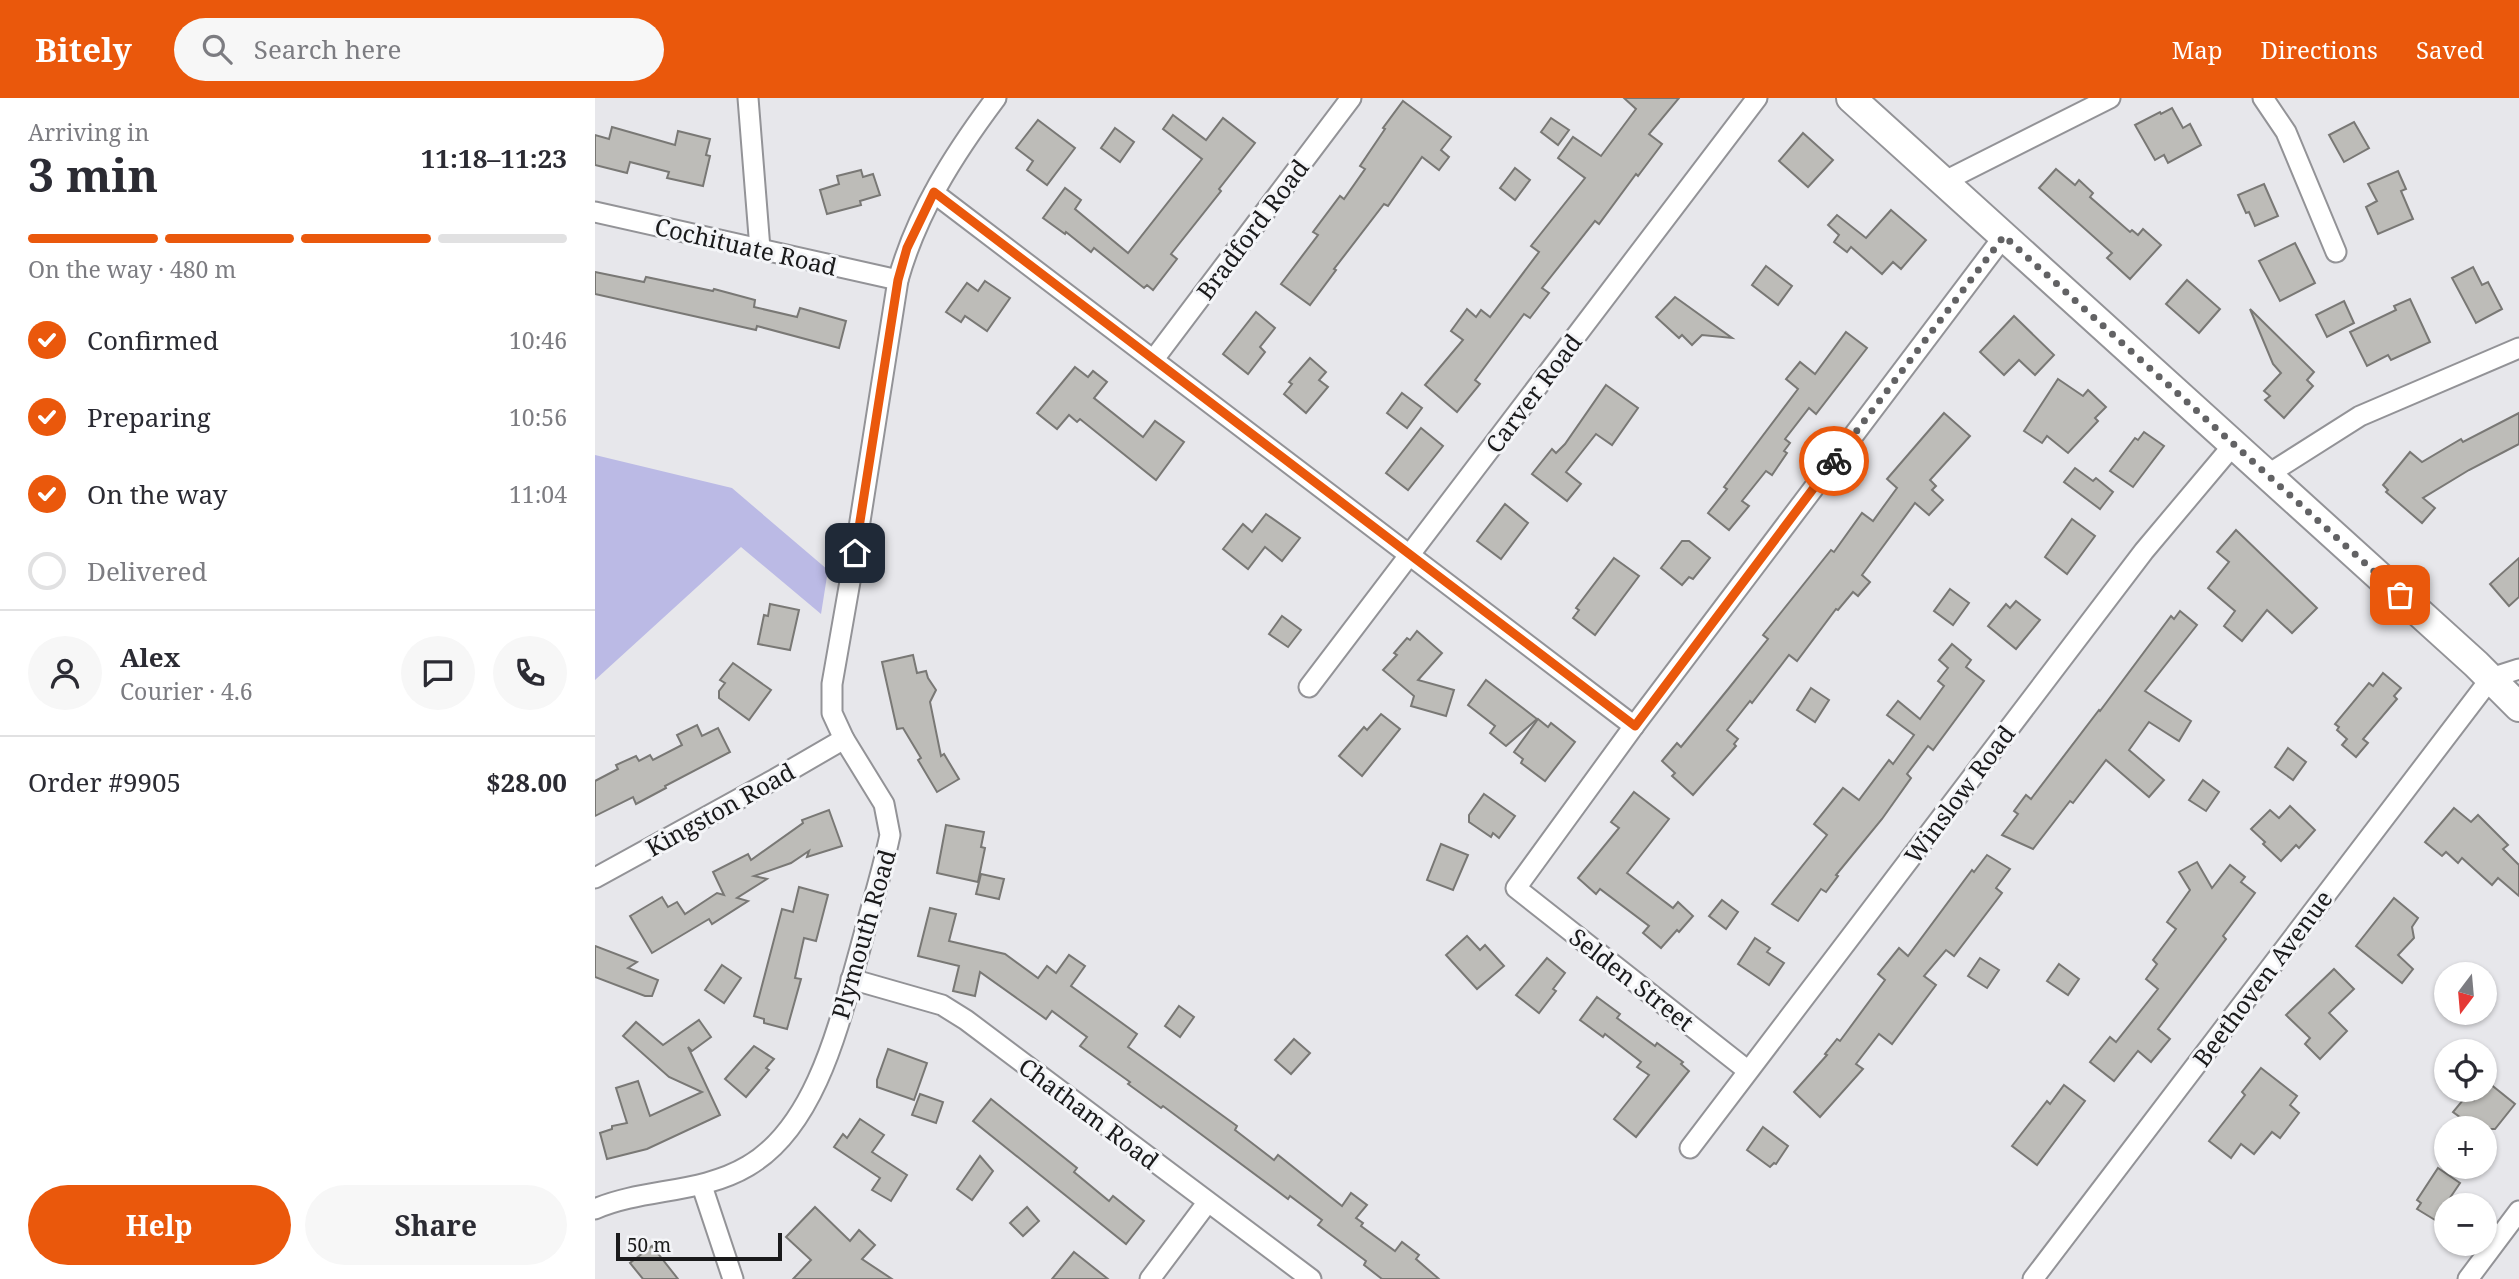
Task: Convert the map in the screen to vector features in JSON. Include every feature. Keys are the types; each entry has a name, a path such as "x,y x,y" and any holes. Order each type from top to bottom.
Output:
{"street":[{"path":"748,98 760,249"},
{"name":"Plymouth Road","path":"595,1209 651,1194 702,1185 748,1166 779,1141 819,1077 851,979 890,835 884,804 832,713 832,684 898,280 907,248 934,192 964,140 996,98"},
{"name":"Bradford Road","path":"1154,359 1351,98"},
{"name":"Carver Road","path":"1309,687 1757,98"},
{"path":"1851,98 2519,706"},
{"path":"1943,182 2110,98"},
{"path":"2263,98 2286,132 2336,252"},
{"path":"934,192 1635,726 2004,236"},
{"name":"Cochituate Road","path":"595,212 898,280"},
{"path":"2267,475 2360,416 2519,348"},
{"name":"Winslow Road","path":"1690,1148 2144,551 2234,444"},
{"path":"2491,678 2519,669"},
{"name":"Beethoven Avenue","path":"2033,1279 2491,678"},
{"name":"Selden Street","path":"1635,726 1516,888 1748,1070"},
{"name":"Kingston Road","path":"595,878 764,786 844,738"},
{"name":"Chatham Road","path":"851,979 942,1005 966,1020 1311,1279"},
{"path":"702,1185 733,1279"},
{"path":"1150,1279 1207,1203"},
{"path":"2468,1279 2519,1211"}],"shaded area":[{"path":"595,455 732,488 828,570 821,614 741,547 595,680"}],"building":[{"path":"1624,98 1679,98 1649,134 1662,144 1599,224 1595,221 1542,288 1549,293 1530,318 1524,314 1475,380 1480,384 1457,412 1425,385 1463,340 1451,331 1467,309 1476,317 1481,310 1490,317 1539,252 1531,246 1585,178 1558,158 1573,137 1601,156 1636,109"},
{"path":"1403,101 1451,137 1441,150 1449,157 1439,170 1422,157 1388,206 1384,204 1334,269 1336,270 1310,305 1281,284 1318,235 1313,232 1340,196 1344,199 1365,169 1360,166"},
{"path":"2172,108 2183,128 2190,124 2201,145 2168,163 2164,155 2155,160 2135,125"},
{"path":"1173,115 1206,140 1223,118 1255,143 1171,254 1177,259 1153,290 1147,285 1144,288 1094,248 1091,252 1043,218 1065,188 1081,200 1075,209 1128,253 1202,159 1163,129"},
{"path":"1551,118 1569,130 1558,145 1541,132"},
{"path":"1038,120 1075,148 1047,185 1027,170 1033,161 1016,148"},
{"path":"2354,122 2369,148 2344,162 2329,135"},
{"path":"612,127 675,145 678,131 710,139 706,155 710,156 703,186 667,178 669,172 630,162 627,173 595,165 595,135 609,139"},
{"path":"1115,128 1134,142 1120,162 1101,148"},
{"path":"1803,133 1833,160 1808,187 1779,161"},
{"path":"1515,168 1530,180 1515,200 1500,188"},
{"path":"2056,169 2075,185 2079,180 2093,193 2090,197 2130,232 2132,230 2138,235 2143,229 2161,245 2130,279 2107,258 2112,253 2039,188"},
{"path":"861,170 863,177 873,174 880,195 860,201 861,205 827,214 820,190 839,184 837,176"},
{"path":"2398,171 2406,189 2401,191 2413,219 2378,234 2366,207 2377,201 2368,184"},
{"path":"2264,184 2278,216 2255,226 2238,195"},
{"path":"1891,210 1926,240 1901,269 1893,262 1882,274 1851,247 1847,252 1834,242 1839,235 1828,225 1837,215 1866,238"},
{"path":"2295,243 2315,283 2280,301 2259,261"},
{"path":"1766,266 1792,286 1778,305 1752,285"},
{"path":"2473,267 2482,285 2488,282 2502,309 2476,323 2452,278"},
{"path":"595,272 644,282 646,277 713,291 714,289 755,300 754,307 797,317 800,308 846,321 839,348 757,326 756,330 595,294"},
{"path":"2187,280 2220,309 2199,333 2166,304"},
{"path":"985,281 1010,298 987,331 965,316 961,322 946,312 967,283 978,291"},
{"path":"1675,297 1732,338 1702,335 1692,345 1682,335 1679,338 1656,317"},
{"path":"2410,299 2430,342 2391,360 2388,355 2367,366 2350,332 2396,310 2394,306"},
{"path":"2344,301 2354,323 2327,337 2316,315"},
{"path":"2250,309 2314,372 2307,380 2313,386 2284,418 2265,400 2270,396 2264,391 2281,373 2273,364"},
{"path":"1256,312 1275,328 1260,347 1265,352 1248,374 1223,354"},
{"path":"2014,316 2054,355 2035,375 2019,360 2004,375 1980,352"},
{"path":"1846,332 1867,348 1816,414 1809,408 1785,439 1790,443 1784,451 1787,453 1772,475 1766,471 1742,501 1749,506 1729,530 1708,513 1727,489 1724,487 1798,389 1786,379 1800,362 1815,374"},
{"path":"1310,358 1326,372 1319,380 1328,387 1306,413 1284,394 1292,384 1289,382"},
{"path":"1075,367 1088,377 1093,371 1107,382 1094,398 1143,437 1155,421 1184,442 1156,480 1080,419 1077,422 1069,415 1057,429 1037,413"},
{"path":"2058,379 2083,396 2088,390 2106,407 2095,418 2098,421 2068,453 2047,436 2042,443 2024,431"},
{"path":"1606,385 1638,408 1612,445 1596,434 1566,472 1581,484 1567,501 1532,474 1552,449 1556,453 1565,444"},
{"path":"1402,393 1422,408 1407,428 1387,413"},
{"path":"1944,413 1970,436 1930,480 1936,486 1932,490 1943,500 1929,515 1915,503 1862,575 1870,582 1858,596 1853,592 1838,610 1836,609 1797,661 1789,655 1727,730 1738,739 1734,744 1736,746 1693,795 1672,776 1675,773 1662,761 1677,743 1681,747 1729,688 1768,639 1763,635 1831,550 1834,552 1862,513 1873,521 1897,488 1887,479"},
{"path":"2519,413 2519,444 2423,498 2435,508 2422,523 2386,492 2388,490 2383,485 2410,452 2422,462 2461,439 2463,442"},
{"path":"1421,428 1443,446 1408,490 1386,473"},
{"path":"2144,432 2164,446 2133,487 2110,471 2135,438 2138,440"},
{"path":"2075,468 2093,481 2096,478 2113,492 2100,509 2064,482"},
{"path":"1505,504 1528,523 1501,559 1477,541"},
{"path":"1266,514 1300,538 1282,561 1265,547 1248,569 1223,549 1243,524 1252,532"},
{"path":"2072,519 2095,536 2067,574 2045,557"},
{"path":"2236,530 2317,608 2292,633 2267,610 2242,641 2224,626 2235,611 2208,588 2229,562 2217,552"},
{"path":"1682,541 1689,541 1710,558 1693,579 1689,577 1682,585 1661,568"},
{"path":"1614,558 1639,576 1595,635 1573,618 1579,610 1576,608"},
{"path":"2519,558 2519,597 2509,606 2490,584"},
{"path":"1950,589 1969,603 1953,625 1934,611"},
{"path":"2016,601 2040,620 2016,649 1988,626 2006,604 2010,608"},
{"path":"770,604 799,610 790,650 758,644 764,615 768,616"},
{"path":"2180,611 2197,625 2145,691 2191,721 2179,741 2149,722 2129,750 2164,780 2149,797 2106,760 2033,849 2002,835 2018,814 2014,811 2026,795 2031,799 2171,616 2174,619"},
{"path":"1282,616 1301,630 1288,647 1269,634"},
{"path":"1417,631 1442,653 1418,680 1454,690 1446,716 1411,706 1414,696 1383,670 1397,655 1394,653 1407,638 1410,640"},
{"path":"1952,644 1971,660 1966,667 1984,681 1933,750 1928,746 1907,774 1911,778 1882,819 1836,875 1838,876 1826,892 1821,889 1798,921 1772,904 1827,835 1814,824 1843,788 1859,800 1889,760 1893,764 1914,735 1887,715 1898,701 1920,719 1944,686 1938,681 1948,668 1939,660"},
{"path":"913,655 917,673 926,671 936,690 930,702 941,756 944,754 959,779 937,792 903,728 897,729 882,662"},
{"path":"733,663 771,690 749,720 719,698 719,691 725,683 720,680"},
{"path":"2383,673 2401,688 2394,696 2397,699 2363,739 2368,743 2356,757 2342,745 2347,739 2337,730 2339,727 2335,724 2369,683 2373,686"},
{"path":"1486,680 1537,719 1506,746 1490,733 1495,726 1468,705"},
{"path":"1811,688 1829,700 1815,722 1797,710"},
{"path":"1381,714 1400,729 1362,776 1339,756 1364,727 1367,730"},
{"path":"1538,719 1548,727 1551,723 1575,742 1545,781 1521,763 1523,759 1514,752"},
{"path":"697,725 702,736 718,728 730,752 636,804 633,797 595,816 595,781 618,769 616,765 636,756 639,761 650,755 653,760 682,745 677,735"},
{"path":"2288,748 2306,762 2293,780 2275,767"},
{"path":"2203,780 2219,792 2206,811 2189,800"},
{"path":"1634,792 1669,819 1627,873 1673,908 1678,902 1693,916 1661,948 1643,933 1649,926 1600,889 1596,894 1578,878 1619,828 1611,822"},
{"path":"1484,794 1515,816 1499,838 1493,833 1491,837 1469,822 1469,815"},
{"path":"2290,806 2315,830 2299,848 2296,845 2281,861 2251,829 2270,810 2279,818"},
{"path":"2454,808 2471,822 2478,815 2508,845 2503,849 2519,865 2519,896 2498,878 2492,885 2462,858 2458,863 2446,852 2442,856 2425,842"},
{"path":"829,810 842,846 807,857 809,851 791,863 754,876 767,879 737,898 748,901 712,924 709,919 652,953 630,916 662,897 668,907 677,902 685,914 717,893 724,895 713,872 748,854 751,860 803,823 802,820"},
{"path":"946,825 984,832 981,847 985,848 978,882 937,873"},
{"path":"1441,844 1468,855 1453,890 1427,880"},
{"path":"1987,855 2010,869 1996,888 2002,893 1954,956 1946,950 1924,976 1936,985 1892,1044 1879,1034 1856,1064 1863,1069 1820,1117 1794,1092 1827,1055 1825,1054 1837,1039 1840,1041 1885,980 1878,974 1899,948 1908,956 1972,870 1974,872"},
{"path":"2197,862 2212,888 2230,865 2245,877 2241,882 2255,893 2223,936 2226,939 2158,1029 2170,1039 2151,1062 2138,1051 2114,1081 2090,1062 2110,1037 2116,1042 2158,989 2146,979 2157,964 2153,960 2176,929 2167,922 2190,890 2179,872"},
{"path":"981,874 1004,879 999,899 976,894"},
{"path":"799,887 828,895 816,941 804,938 795,978 801,979 787,1029 764,1023 764,1019 754,1016 782,909 793,912"},
{"path":"2394,898 2418,918 2412,927 2414,938 2398,955 2413,969 2402,983 2356,946"},
{"path":"1722,900 1738,912 1726,929 1709,916"},
{"path":"930,908 956,914 949,941 1005,954 1038,978 1047,966 1056,973 1069,955 1085,966 1071,986 1137,1034 1128,1047 1237,1126 1235,1130 1274,1160 1278,1155 1342,1206 1351,1193 1367,1205 1356,1218 1363,1223 1361,1226 1395,1251 1402,1242 1419,1255 1416,1259 1439,1279 1382,1279 1364,1265 1366,1261 1318,1225 1322,1220 1290,1196 1288,1199 1163,1106 1161,1108 1080,1046 1087,1037 1052,1011 1046,1019 980,972 975,996 953,991 959,966 918,956"},
{"path":"1467,936 1480,950 1485,945 1504,966 1477,989 1446,955"},
{"path":"1755,938 1770,948 1767,952 1784,963 1769,985 1738,964"},
{"path":"595,946 637,962 628,968 658,980 652,996 645,996 595,977"},
{"path":"1547,958 1565,973 1553,989 1556,991 1539,1013 1516,995"},
{"path":"1980,958 1999,970 1987,988 1968,976"},
{"path":"2059,964 2079,979 2068,995 2047,981"},
{"path":"722,965 741,978 724,1003 705,990"},
{"path":"2334,969 2354,989 2329,1013 2347,1031 2320,1059 2305,1044 2310,1038 2286,1015"},
{"path":"1597,997 1620,1014 1617,1018 1655,1046 1657,1043 1683,1062 1681,1064 1689,1071 1636,1137 1614,1119 1649,1075 1637,1067 1641,1062 1605,1034 1603,1037 1580,1020"},
{"path":"1179,1006 1194,1017 1180,1037 1165,1026"},
{"path":"699,1020 711,1037 692,1051 688,1047 720,1115 647,1149 607,1159 600,1133 612,1129 612,1126 627,1123 616,1088 638,1081 650,1116 702,1092 669,1077 623,1036 636,1022 663,1045"},
{"path":"1294,1039 1310,1053 1291,1074 1275,1060"},
{"path":"754,1046 774,1059 766,1068 769,1070 746,1097 725,1079"},
{"path":"888,1049 927,1063 914,1100 877,1087"},
{"path":"2261,1068 2297,1096 2290,1105 2299,1113 2280,1138 2272,1132 2254,1154 2241,1144 2231,1158 2209,1141 2245,1095 2242,1092"},
{"path":"2064,1085 2085,1101 2037,1165 2012,1146 2047,1101 2050,1104"},
{"path":"2497,1089 2515,1104 2497,1126 2497,1116 2458,1116 2453,1112 2461,1102 2497,1102"},
{"path":"920,1094 943,1102 936,1123 912,1115"},
{"path":"991,1099 1077,1168 1074,1172 1109,1201 1113,1196 1144,1221 1126,1244 973,1121"},
{"path":"860,1119 884,1135 872,1152 907,1175 891,1201 872,1190 880,1178 834,1147 843,1134 847,1138"},
{"path":"1763,1127 1788,1146 1776,1164 1770,1167 1747,1150"},
{"path":"980,1156 993,1171 972,1200 957,1189"},
{"path":"2434,1174 2434,1179 2454,1179 2460,1183 2453,1193 2434,1193 2434,1219 2417,1209 2421,1203 2417,1200"},
{"path":"815,1207 850,1241 859,1230 875,1245 862,1259 892,1279 793,1279 811,1260 786,1237"},
{"path":"1027,1207 1039,1221 1023,1236 1010,1223"},
{"path":"652,1246 678,1279 643,1279 630,1263"},
{"path":"1074,1252 1108,1279 1052,1279"}],"way so far":[{"path":"1834,461 2004,236 2400,595"}],"route":[{"path":"855,553 898,280 907,248 934,192 1635,726 1834,461"}]}
